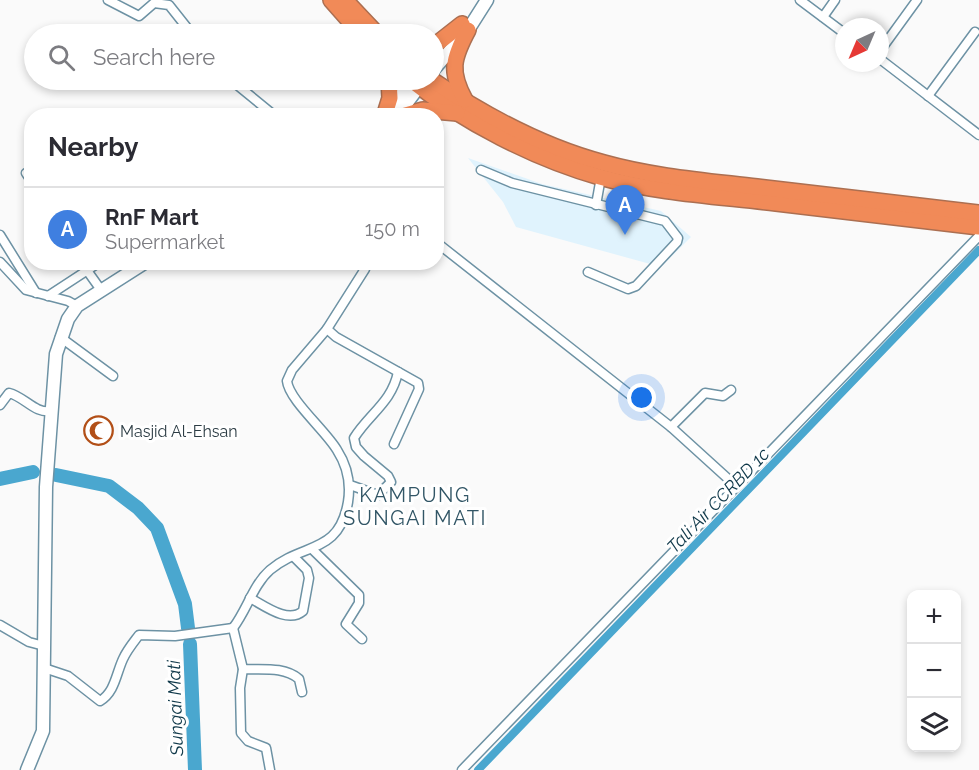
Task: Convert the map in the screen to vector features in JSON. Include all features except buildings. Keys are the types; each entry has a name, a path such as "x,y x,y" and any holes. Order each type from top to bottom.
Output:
{"highway":[{"path":"331,0 352,24"},
{"path":"345,0 368,24"},
{"path":"444,40 465,27"},
{"path":"462,108 454,65 465,27"},
{"path":"389,108 390,90"},
{"path":"433,90 542,155 601,177 679,191 979,227"},
{"path":"444,109 462,108 567,151 642,172 979,213"}],"main road":[{"path":"444,55 487,0"},
{"path":"444,47 465,27"},
{"path":"395,108 411,90"},
{"path":"27,770 43,730 46,487 56,354 60,337 77,306 133,270"}],"street":[{"path":"108,0 139,16 154,3 169,5 184,24"},
{"path":"800,0 835,26"},
{"path":"823,17 835,0"},
{"path":"889,39 917,0"},
{"path":"928,96 975,32"},
{"path":"889,66 979,135"},
{"path":"243,90 265,108"},
{"path":"481,170 512,183 665,221 678,238 677,242 636,286 628,289 588,272"},
{"path":"596,205 601,177"},
{"path":"0,235 36,293"},
{"path":"462,770 979,236"},
{"path":"444,248 671,427 736,486"},
{"path":"0,262 26,290 68,301 77,306"},
{"path":"270,770 266,748 248,741 241,733 240,688 243,669 233,628 250,598 270,571 333,537 340,530 350,485 347,469 333,442 287,384 288,375 327,329 364,270"},
{"path":"48,296 87,271 100,290"},
{"path":"327,329 336,337 416,381 420,386 394,444"},
{"path":"60,337 113,376"},
{"path":"350,485 378,495 391,482 388,476 356,447 354,438 390,396 398,372"},
{"path":"671,427 705,393 723,396 731,390"},
{"path":"0,405 9,393 20,397 39,411 51,411"},
{"path":"312,549 360,595 359,603 346,624 362,639"},
{"path":"250,598 288,616 296,616 303,611 309,578 307,570 294,557"},
{"path":"0,625 29,642 44,646"},
{"path":"44,668 68,676 100,701 113,687 125,655 139,635 175,636 233,628"},
{"path":"243,669 281,670 292,673 299,679 302,692"}],"shaded area":[{"path":"468,158 542,184 661,211 691,237 661,267 516,227 503,202"}],"waterway":[{"name":"Tali Air CCRBD 1c","path":"478,770 979,250"},
{"name":"Sungai Mati","path":"0,479 33,472"},
{"name":"Sungai Mati","path":"56,475 109,486 138,508 157,528 185,604 188,628"},
{"name":"Sungai Mati","path":"190,644 195,770"}],"place":[{"name":"RnF Mart","path":"625,235"},
{"name":"Masjid Al-Ehsan","path":"99,431"}],"district":[{"name":"KAMPUNG SUNGAI MATI","path":"415,506"}]}
